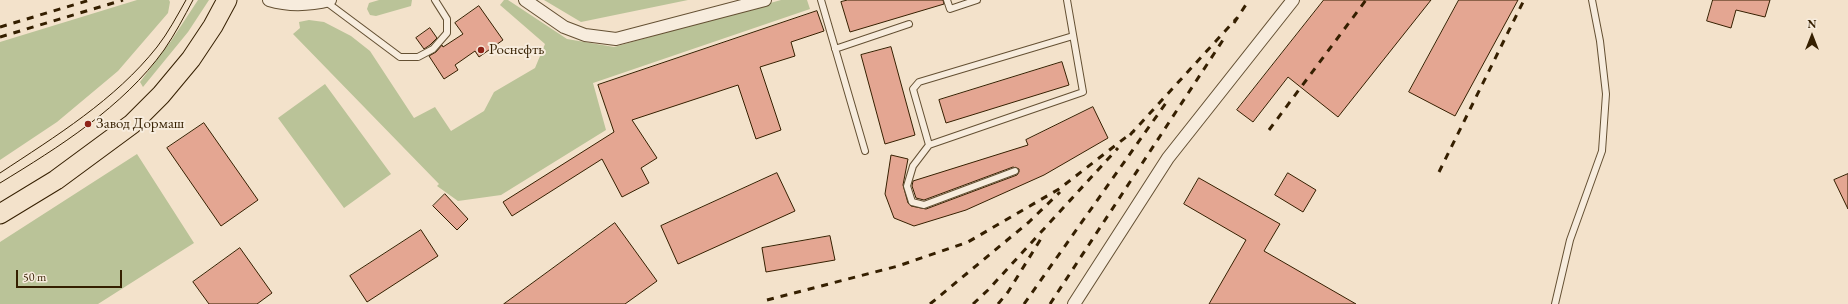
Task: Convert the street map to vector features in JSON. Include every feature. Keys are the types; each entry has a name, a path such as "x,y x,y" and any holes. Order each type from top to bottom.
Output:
{"main road":[{"path":"0,214 56,180 132,124 161,95 191,59 228,0"}],"street":[{"path":"269,0 278,3 302,5 328,1"},
{"path":"525,0 564,27 585,35 616,39 765,0"},
{"path":"1074,304 1168,158 1293,0"}],"lane":[{"path":"328,1 400,57 418,57 434,49 447,33 447,19 435,0"},
{"path":"821,0 865,151"},
{"path":"947,0 950,9 977,0"},
{"path":"1015,171 924,205 912,202 907,186 913,166 929,145 1083,92 1067,0"},
{"path":"1555,304 1570,240 1602,152 1606,94 1600,41 1592,0"},
{"path":"835,49 909,24"},
{"path":"929,145 913,89 919,82 1073,36"}],"green space":[{"path":"137,0 169,0 168,13 118,71 57,122 0,160 0,42"},
{"path":"198,0 209,0 188,32 143,87 140,82 171,41"},
{"path":"379,0 412,0 411,6 376,16 370,15 367,9 369,3"},
{"path":"504,0 508,0 567,39 614,47 781,0 807,0 810,9 593,83 606,130 501,195 458,201 437,186 439,184 293,34 300,28 299,22 309,20 324,22 351,36 370,51 414,118 435,107 451,131 484,111 494,92 535,68 545,44 500,5"},
{"path":"544,0 688,0 581,22"},
{"path":"325,84 391,174 344,208 278,118"},
{"path":"137,154 194,243 98,304 0,304 0,242"}],"building":[{"path":"848,0 943,0 944,4 850,32 841,2"},
{"path":"1324,0 1431,0 1338,117 1288,77 1253,122 1237,110"},
{"path":"1459,0 1518,0 1455,116 1409,92"},
{"path":"1713,0 1770,0 1765,17 1736,10 1731,28 1707,21"},
{"path":"479,6 503,40 479,57 475,51 455,65 458,70 444,79 429,56 436,52 442,45 443,47 463,34 455,23"},
{"path":"817,11 824,31 791,42 795,56 760,67 781,130 756,139 738,85 632,120 657,158 641,168 649,183 622,197 602,159 512,216 503,202 614,132 598,85"},
{"path":"430,28 437,38 424,49 416,38"},
{"path":"891,47 915,135 885,144 861,55"},
{"path":"1062,62 1069,85 946,123 939,100"},
{"path":"1093,107 1108,138 1044,175 966,210 914,226 894,218 885,194 891,155 908,159 903,185 908,203 911,206 926,209 1017,175 1019,169 1013,167 924,200 916,198 912,186 913,181 1028,145 1026,140"},
{"path":"204,123 258,200 221,226 167,148"},
{"path":"777,173 795,211 678,264 661,226"},
{"path":"1288,173 1316,190 1303,212 1275,195"},
{"path":"1848,174 1848,209 1834,180"},
{"path":"1199,178 1280,224 1264,251 1356,304 1209,304 1246,240 1184,204"},
{"path":"445,194 468,219 457,230 433,206"},
{"path":"615,223 657,281 625,304 504,304"},
{"path":"421,230 438,256 367,302 350,276"},
{"path":"830,236 835,260 766,272 762,248"},
{"path":"240,248 272,293 257,304 209,304 193,282"}],"tram line":[{"path":"0,173 84,116 123,84 157,47 169,30 186,0"},
{"path":"0,183 67,140 110,108 129,90 148,71 164,50 176,32 193,0"}],"railway":[{"path":"0,27 90,0"},
{"path":"0,37 123,0"},
{"path":"1234,23 1249,0"},
{"path":"1269,130 1366,0"},
{"path":"1439,172 1524,0"},
{"path":"1130,135 1237,18"},
{"path":"1050,304 1223,40"},
{"path":"1024,304 1168,100"},
{"path":"767,300 898,266 968,242 1059,189 1134,131"},
{"path":"973,304 988,290 1118,148"},
{"path":"930,304 1029,222 1060,192"},
{"path":"998,304 1008,292 1042,237"}],"place":[{"name":"Роснефть","path":"481,50"},
{"name":"Завод Дормаш","path":"88,124"}]}
